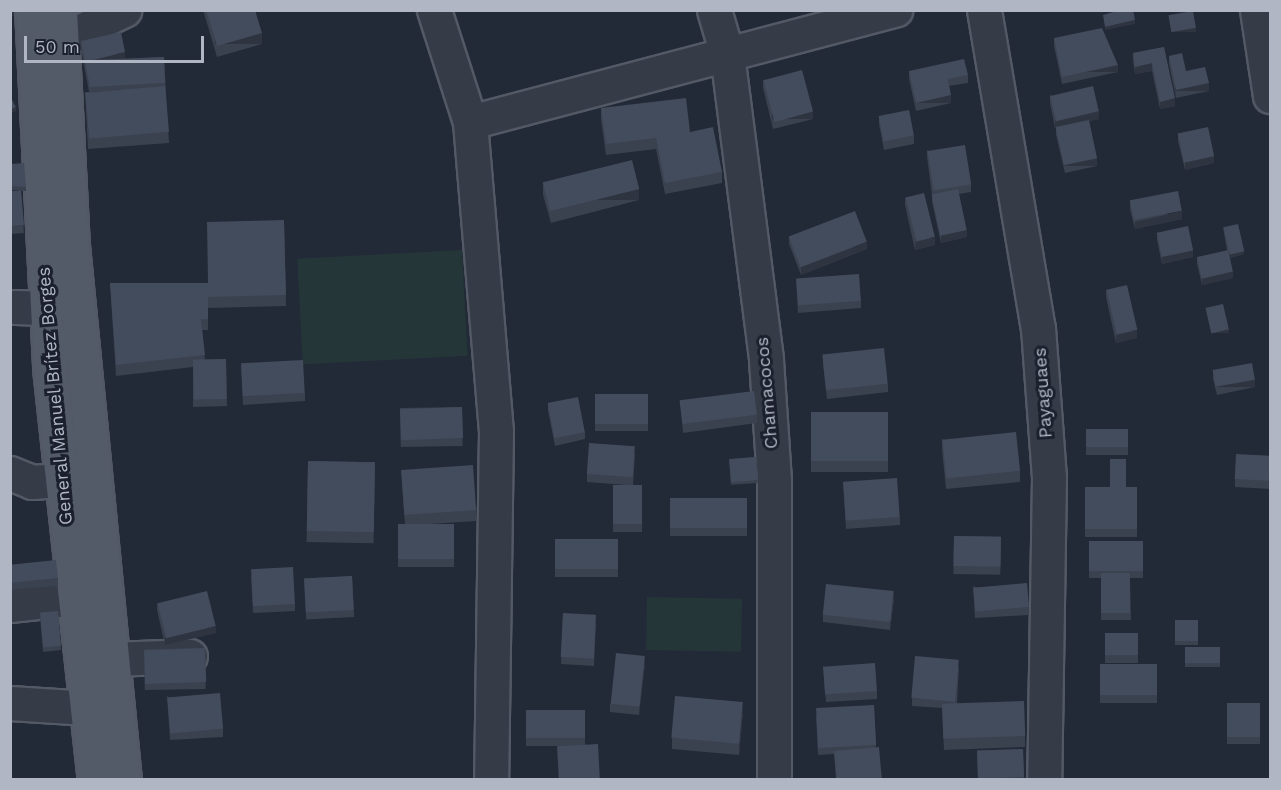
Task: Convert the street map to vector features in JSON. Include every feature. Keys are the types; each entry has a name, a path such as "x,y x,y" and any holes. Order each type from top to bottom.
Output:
{"main road":[{"name":"General Manuel Brítez Borges","path":"32,10 53,35 72,244 92,596 88,708 95,780"},
{"name":"General Manuel Brítez Borges","path":"53,35 31,308 60,480 112,659 124,780"}],"street":[{"path":"53,35 124,10"},
{"path":"434,10 470,122 496,431 491,780"},
{"name":"Chamacocos","path":"714,10 728,54 766,360 773,470 774,780"},
{"path":"470,122 895,10"},
{"name":"Payaguaes","path":"984,10 1038,328 1049,477 1044,780"},
{"path":"1257,10 1270,87"},
{"path":"10,472 32,482 60,480"},
{"path":"10,605 92,596"},
{"path":"112,659 194,656"},
{"path":"10,703 88,708"}],"shaded area":[{"path":"462,250 468,356 303,364 297,259"},
{"path":"647,597 742,599 741,652 646,650"}],"building":[{"path":"206,10 255,10 262,33 217,46"},
{"path":"1117,10 1133,10 1135,20 1105,27 1103,15"},
{"path":"1193,11 1196,28 1171,32 1168,15"},
{"path":"1102,28 1118,65 1062,77 1054,38"},
{"path":"121,32 125,52 93,60 164,57 165,83 90,87 81,41"},
{"path":"1164,47 1175,98 1160,102 1152,63 1135,67 1133,53"},
{"path":"1182,53 1186,71 1205,67 1209,83 1176,90 1169,56"},
{"path":"964,59 968,75 948,79 951,95 916,103 909,71"},
{"path":"802,70 813,112 774,122 763,80"},
{"path":"165,86 169,132 89,139 85,93"},
{"path":"1093,86 1099,111 1056,121 1050,96"},
{"path":"10,96 16,107 10,110"},
{"path":"686,98 690,132 713,127 722,172 665,183 656,138 606,144 601,108"},
{"path":"909,110 914,136 884,141 879,116"},
{"path":"1089,120 1097,158 1064,165 1056,127"},
{"path":"1208,127 1214,156 1184,163 1178,133"},
{"path":"965,145 971,185 934,190 927,151"},
{"path":"632,160 639,189 550,211 543,182"},
{"path":"24,163 26,187 10,186 10,164"},
{"path":"958,189 967,230 940,236 932,195"},
{"path":"10,191 21,191 24,225 10,226"},
{"path":"1178,191 1182,211 1134,220 1130,200"},
{"path":"924,193 935,237 916,241 906,198"},
{"path":"855,211 867,242 801,267 789,236"},
{"path":"284,220 286,295 208,297 208,319 201,319 205,355 116,365 110,283 208,283 207,222"},
{"path":"1238,224 1244,251 1230,255 1223,227"},
{"path":"1188,226 1193,250 1162,257 1157,233"},
{"path":"1228,250 1233,271 1202,279 1197,257"},
{"path":"859,274 861,301 798,305 796,278"},
{"path":"1127,285 1137,330 1117,335 1107,290"},
{"path":"1223,304 1229,329 1211,333 1205,308"},
{"path":"884,348 888,384 826,390 822,354"},
{"path":"226,359 227,399 194,400 193,360"},
{"path":"303,360 305,393 243,396 241,363"},
{"path":"1252,363 1255,380 1216,387 1213,370"},
{"path":"754,391 757,415 682,424 680,400"},
{"path":"595,394 648,394 648,424 595,424"},
{"path":"578,397 585,432 554,438 548,403"},
{"path":"462,407 463,438 401,440 400,409"},
{"path":"811,412 888,412 888,461 811,461"},
{"path":"1086,429 1128,429 1128,447 1086,447"},
{"path":"1016,432 1020,471 946,479 942,440"},
{"path":"589,443 635,446 633,477 587,474"},
{"path":"1236,454 1270,456 1269,481 1235,479"},
{"path":"756,457 758,480 731,482 729,459"},
{"path":"1110,459 1126,459 1126,487 1110,487"},
{"path":"308,461 375,462 374,532 307,531"},
{"path":"473,465 476,510 404,515 401,470"},
{"path":"897,478 900,517 846,521 843,482"},
{"path":"613,485 642,485 642,524 613,524"},
{"path":"1085,487 1137,487 1137,529 1085,529"},
{"path":"670,498 747,498 747,528 670,528"},
{"path":"398,524 454,524 454,559 398,559"},
{"path":"954,536 1001,537 1000,567 953,566"},
{"path":"555,539 618,539 618,569 555,569"},
{"path":"1089,541 1143,541 1143,571 1089,571"},
{"path":"56,560 58,578 12,583 10,565"},
{"path":"293,567 295,604 253,606 251,569"},
{"path":"1101,573 1130,573 1130,613 1101,613"},
{"path":"352,576 354,610 306,612 304,579"},
{"path":"1027,583 1029,607 975,612 973,588"},
{"path":"826,584 894,591 890,622 823,615"},
{"path":"207,591 216,626 166,638 158,603"},
{"path":"58,611 61,646 43,647 40,613"},
{"path":"563,613 596,615 594,659 561,657"},
{"path":"1175,620 1198,620 1198,641 1175,641"},
{"path":"1105,633 1138,633 1138,655 1105,655"},
{"path":"1185,647 1220,647 1220,663 1185,663"},
{"path":"205,648 206,682 145,684 144,650"},
{"path":"616,653 645,656 640,707 611,704"},
{"path":"915,656 959,660 955,702 911,698"},
{"path":"875,663 877,691 825,695 823,667"},
{"path":"1100,664 1157,664 1157,695 1100,695"},
{"path":"220,693 223,729 170,733 167,698"},
{"path":"675,696 743,702 739,744 671,738"},
{"path":"1024,701 1025,736 943,739 942,704"},
{"path":"1227,703 1260,703 1260,737 1227,737"},
{"path":"874,705 876,745 818,748 816,708"},
{"path":"526,710 585,710 585,738 526,738"},
{"path":"598,744 600,780 559,780 557,746"},
{"path":"879,747 882,780 837,780 834,751"},
{"path":"1023,749 1024,777 978,779 977,751"}]}
